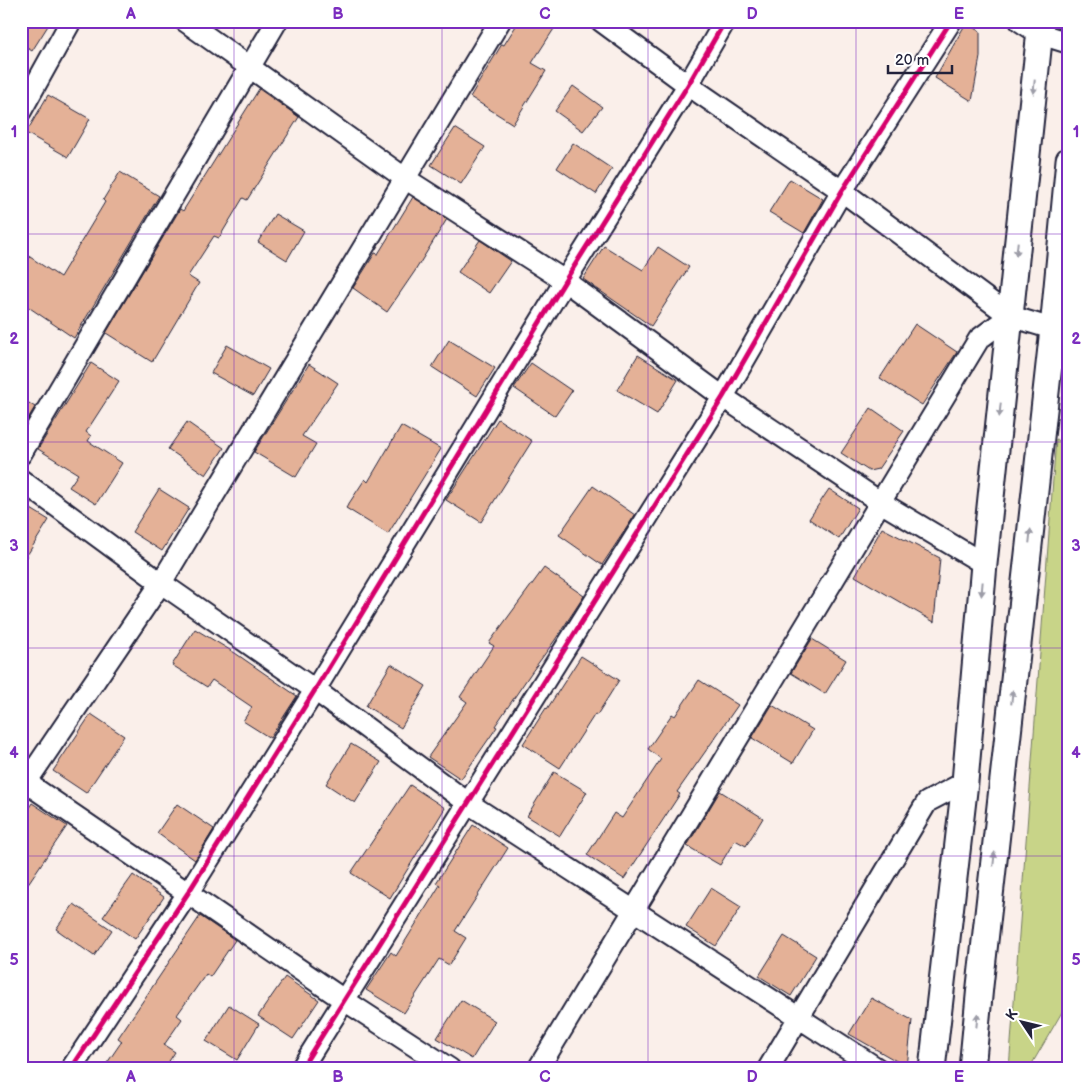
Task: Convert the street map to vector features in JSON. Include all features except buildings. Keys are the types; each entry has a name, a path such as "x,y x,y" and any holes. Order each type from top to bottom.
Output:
{"street":[{"path":"21,112 71,21"},
{"path":"185,21 248,68 406,179 565,281 723,397 880,502 984,564"},
{"path":"21,454 277,21"},
{"path":"450,1069 23,784 161,583 500,21"},
{"path":"601,21 688,85 842,191 1010,316 1053,329"},
{"path":"71,1069 188,893 315,690 726,21"},
{"path":"301,1069 723,397 842,191 951,21"},
{"path":"932,1069 965,782 984,564 1010,316 1034,25 1069,43"},
{"path":"972,1069 1053,329 1069,161"},
{"path":"538,1069 979,339 1010,316"},
{"path":"21,480 161,583 315,690 468,803 878,1069"},
{"path":"768,1069 927,802 965,782"}],"green space":[{"path":"1056,439 1069,446 1069,1000 1029,1069 1009,1069"}],"cycle path":[{"path":"71,1069 188,893 315,690 565,281 688,85 725,21"},
{"path":"301,1069 723,397 842,191 951,21"}]}
